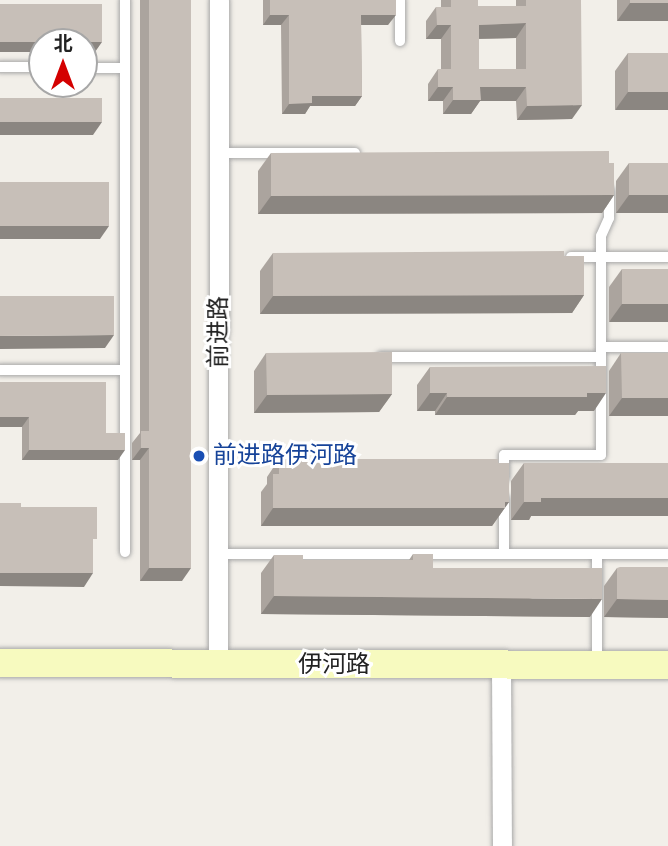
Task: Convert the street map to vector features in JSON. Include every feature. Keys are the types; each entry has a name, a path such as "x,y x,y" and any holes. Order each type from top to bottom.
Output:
{"street":[{"name":"前进路","path":"218,665 219,0"},
{"name":"伊河路","path":"0,663 668,665"},
{"path":"501,665 502,846"}],"lane":[{"path":"125,0 125,552"},
{"path":"400,0 400,41"},
{"path":"0,67 28,67"},
{"path":"98,68 125,68"},
{"path":"219,153 372,153"},
{"path":"504,554 504,454 601,454 601,236 609,218 609,179"},
{"path":"560,257 668,257"},
{"path":"369,357 601,352 668,347"},
{"path":"0,370 125,370"},
{"path":"218,554 668,554"},
{"path":"597,554 597,665"}],"building":[{"path":"149,0 191,0 191,568 149,568 149,448 141,448 141,431 149,431"},
{"path":"270,0 396,0 396,15 361,15 362,96 312,96 312,103 289,104 289,15 270,15"},
{"path":"451,0 478,0 478,6 526,6 526,0 581,0 582,105 527,106 526,87 480,87 481,100 453,100 453,87 438,87 438,69 451,69 451,25 437,25 436,7 451,7","holes":["526,23 526,69 479,69 479,25"]},
{"path":"630,0 668,0 668,3 630,3"},
{"path":"0,4 102,4 102,42 98,42 98,28 28,28 28,42 0,42"},
{"path":"628,53 668,53 668,92 628,92"},
{"path":"0,98 102,98 102,122 0,122"},
{"path":"609,151 609,163 614,163 614,195 271,196 271,153"},
{"path":"629,163 668,163 668,195 629,195"},
{"path":"0,182 109,182 109,226 0,226"},
{"path":"564,251 564,256 584,256 584,295 273,296 273,253"},
{"path":"622,269 668,269 668,304 622,304"},
{"path":"0,296 114,296 114,335 0,336"},
{"path":"392,352 392,394 267,395 266,353"},
{"path":"621,353 668,353 668,398 622,398"},
{"path":"606,366 606,393 587,393 587,397 447,397 447,393 430,393 430,367"},
{"path":"0,382 106,382 106,433 125,433 125,450 29,450 29,417 0,417"},
{"path":"279,459 498,459 498,463 509,463 509,502 505,502 505,508 273,508 273,474 279,474"},
{"path":"524,463 668,463 668,498 541,498 541,502 524,502"},
{"path":"0,503 21,503 21,507 97,507 93,573 0,573"},
{"path":"413,554 433,554 433,568 602,568 602,599 274,596 274,555 303,555 303,560 413,560"},
{"path":"668,567 668,600 617,599 617,568"}],"place":[{"name":"前进路伊河路","path":"199,456"}]}
